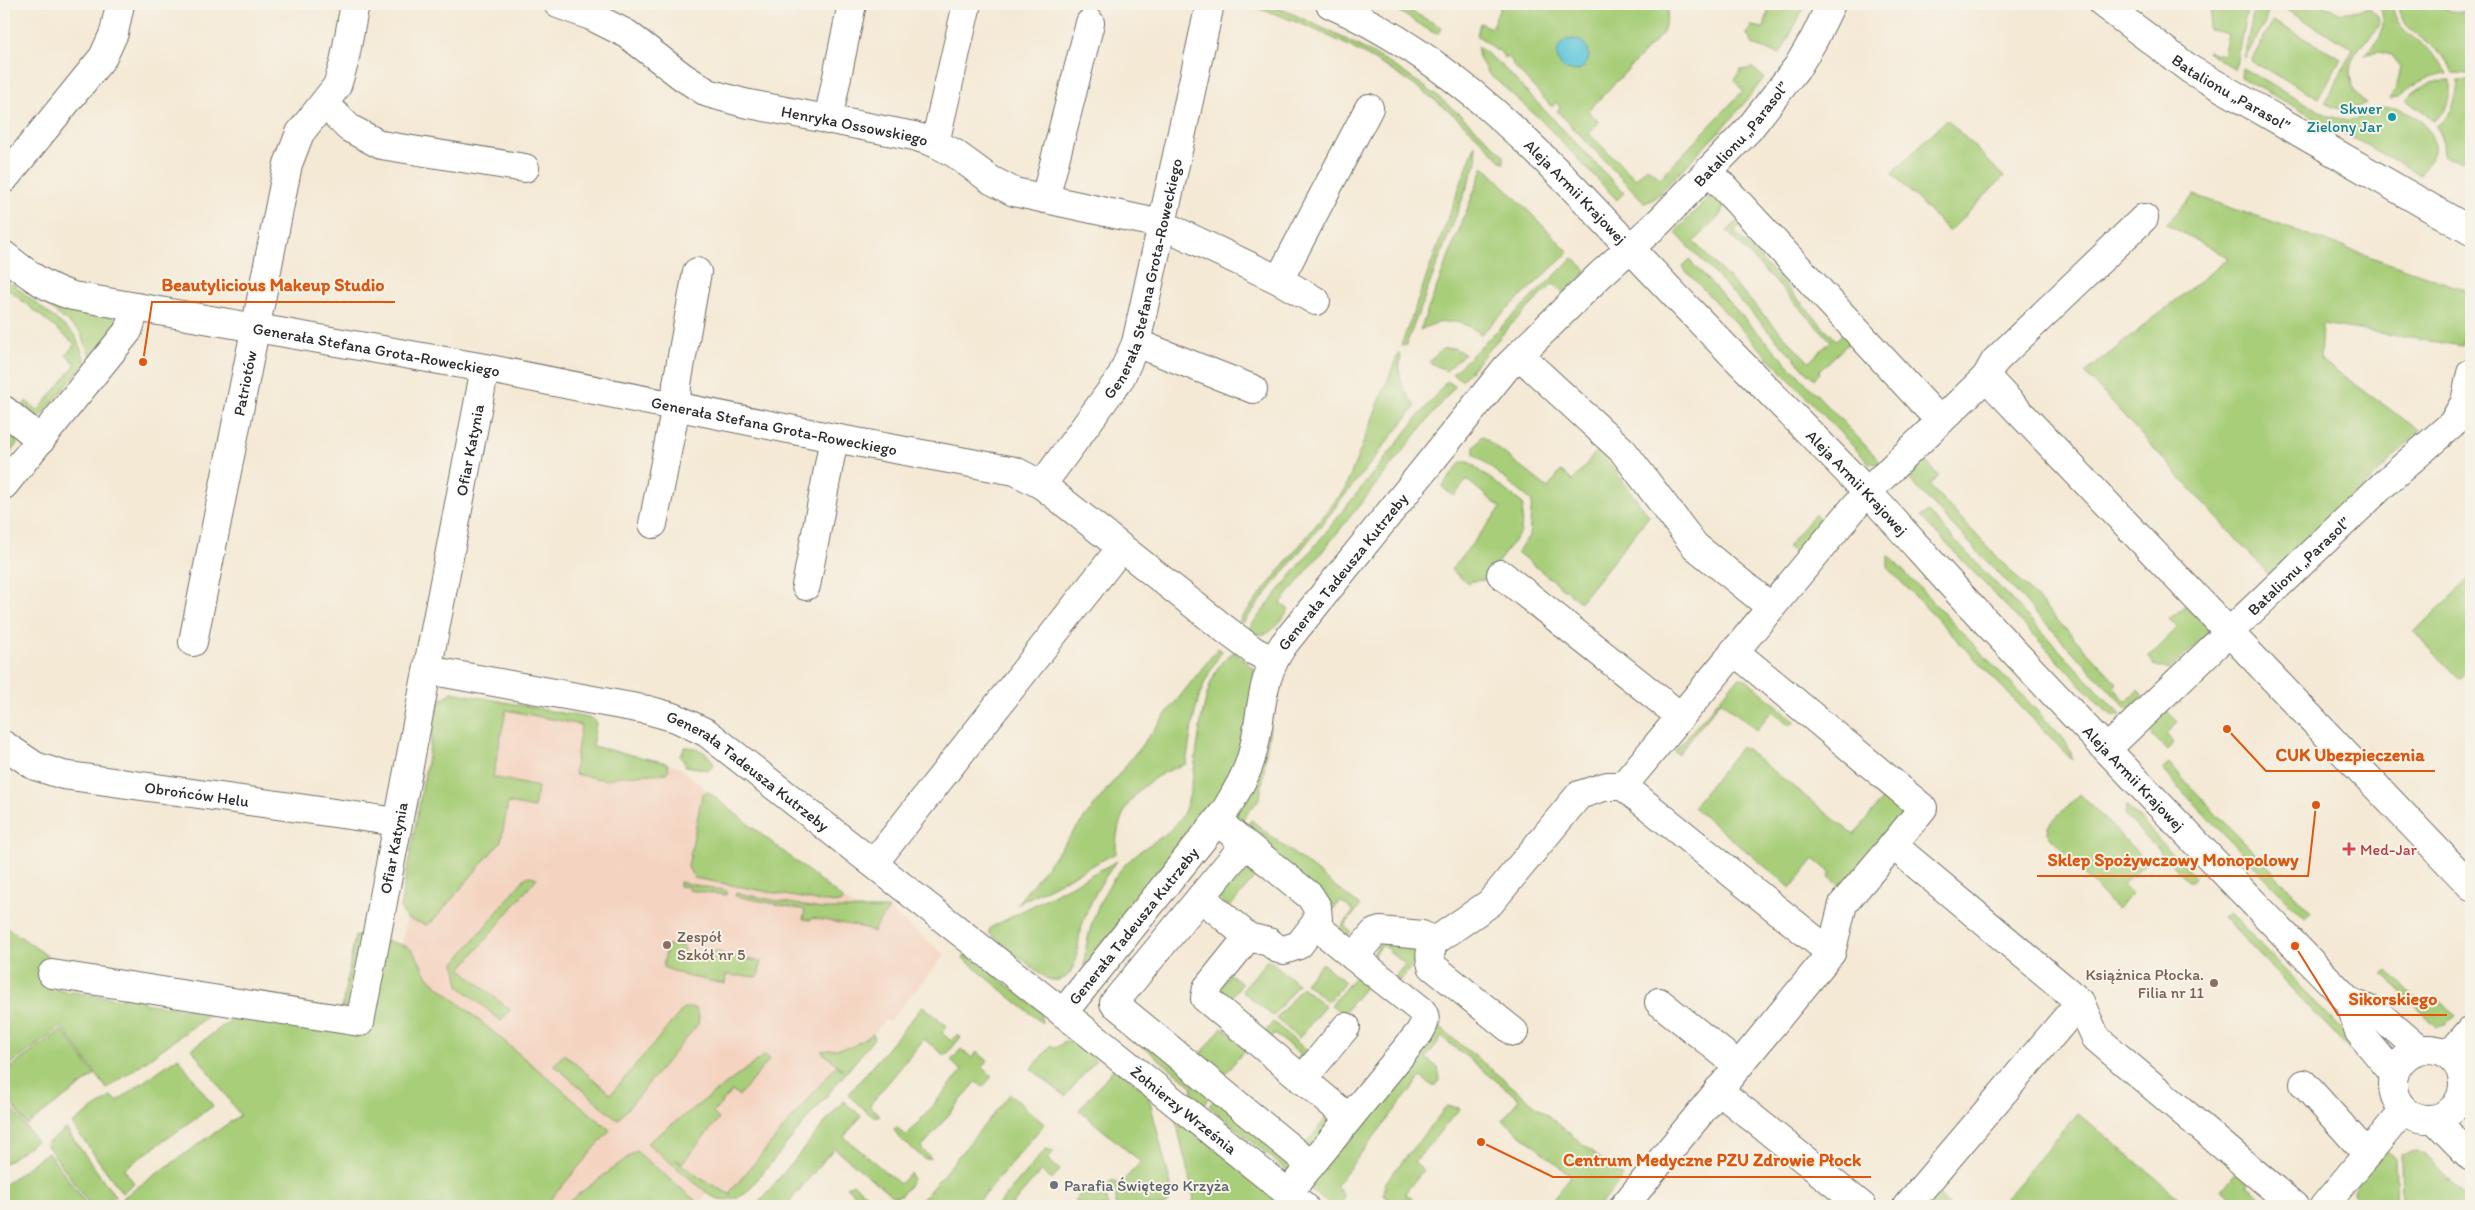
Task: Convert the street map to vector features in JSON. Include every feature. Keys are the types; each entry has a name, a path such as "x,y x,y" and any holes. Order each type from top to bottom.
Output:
{"street":[{"path":"4,179 103,57 114,33 120,4"},
{"name":"Patriotów","path":"193,642 288,164 300,133 336,86 344,64 355,4"},
{"name":"Henryka Ossowskiego","path":"558,4 590,16 628,34 683,77 708,93 828,120 914,136 935,143 1014,192 1161,224 1278,280 1316,301"},
{"path":"828,120 852,4"},
{"path":"935,143 967,4"},
{"name":"Generała Stefana Grota-Roweckiego","path":"4,255 36,280 53,290 72,296 485,368 834,438 1015,471 1042,485 1121,377 1136,343 1210,4"},
{"name":"Aleja Armii Krajowej","path":"1330,4 1365,20 1419,52 1465,85 1516,130 1867,492 1974,610 2350,1002 2378,1013 2419,1049"},
{"name":"Batalionu „Parasol”","path":"1630,249 1750,130 1790,78 1814,39 1830,4"},
{"name":"Batalionu „Parasol”","path":"2103,4 2191,70 2471,231"},
{"path":"1045,199 1090,22"},
{"path":"324,103 349,128 381,145 525,168"},
{"path":"1278,280 1368,108"},
{"path":"1709,171 1940,421"},
{"path":"1623,786 1867,492 1986,377 1995,361 2144,218"},
{"name":"Generała Tadeusza Kutrzeby","path":"428,670 664,714 707,733 1063,1013 1217,821 1241,784 1253,752 1264,685 1272,660 1486,391 1518,355 1600,275 1630,249"},
{"path":"653,524 676,406 677,384 697,272"},
{"path":"4,485 128,331 136,307"},
{"path":"1136,343 1253,389"},
{"path":"1518,355 1623,451 1695,546 1770,607"},
{"name":"Ofiar Katynia","path":"52,974 360,1022 485,368"},
{"name":"Batalionu „Parasol”","path":"2107,749 2386,482 2452,424 2465,402 2471,373"},
{"path":"1986,377 2471,886"},
{"path":"4,410 41,440"},
{"path":"806,586 834,438"},
{"path":"1042,485 1226,630 1254,651 1272,660"},
{"path":"874,863 1121,548"},
{"path":"1501,574 1680,716"},
{"path":"1624,1206 1831,953 1843,904 1923,808 1734,651"},
{"name":"Obrońców Helu","path":"4,745 35,766 63,775 398,822"},
{"path":"1514,1032 1432,966 1429,958 1435,941 1490,902 1579,795 1607,786 1623,786 1831,953"},
{"path":"1201,897 1248,937 1269,942 1278,949 1289,950 1299,945 1315,925 1318,913 1315,902 1217,821"},
{"path":"1245,844 1114,1003 1311,1165"},
{"path":"1893,845 2080,1002 2096,1038 2294,1206"},
{"path":"1296,1200 1311,1165 1419,1033 1425,1021 1425,1015 1421,1010 1315,925"},
{"path":"1354,956 1374,933 1380,931 1422,935 1435,941"},
{"path":"1248,937 1207,988 1205,998 1349,1118"},
{"path":"1659,1002 1739,1066"},
{"path":"1907,1206 2080,1002"},
{"name":"Aleja Armii Krajowej","path":"2350,1002 2359,1032 2394,1074"},
{"name":"Żołnierzy Września","path":"1063,1013 1296,1200"},
{"path":"1302,1080 1346,1027"},
{"path":"2449,1055 2471,1030"},
{"path":"2434,1048 2449,1055 2459,1066 2467,1086 2456,1106 2450,1112 2434,1119 2418,1118 2404,1110 2394,1094 2394,1074 2406,1056 2419,1049 2434,1048"},
{"path":"2304,1084 2367,1154"},
{"path":"1718,1090 1862,1206"},
{"path":"2331,1204 2367,1154 2404,1110"},
{"path":"2434,1119 2471,1157"}],"shaded area":[{"name":"Zespół Szkół nr 5","path":"465,697 594,721 590,746 677,766 856,909 889,909 945,955 889,1022 885,1020 873,1034 852,1047 859,1057 745,1194 735,1198 720,1200 707,1193 697,1206 518,1206 399,960 407,916"}],"green space":[{"path":"1258,4 1279,8 1293,14 1349,41 1403,72 1460,114 1504,155 1504,164 1463,123 1388,68 1310,27 1257,8"},
{"path":"1387,4 1397,4 1443,28 1438,33 1432,32"},
{"path":"1502,4 1670,4 1663,33 1588,111 1599,122 1589,134 1636,179 1647,167 1660,178 1743,91 1734,80 1741,70 1753,68 1764,78 1733,117 1655,198 1645,203 1557,111 1560,107 1556,102 1552,107 1512,64 1513,62 1507,57 1505,58 1498,49 1497,51 1477,35 1480,23 1491,28"},
{"path":"1770,4 1806,4 1780,54 1754,46 1747,34 1751,26 1764,28"},
{"path":"2213,4 2248,4 2235,70 2207,51 2223,55 2228,34 2208,29"},
{"path":"2255,4 2269,4 2265,23 2244,59"},
{"path":"2277,4 2320,4 2342,13 2370,8 2377,15 2380,24 2357,51 2353,58 2350,72 2356,92 2366,103 2355,108 2341,109 2325,103 2353,49"},
{"path":"2375,4 2392,4 2397,21 2407,32 2434,54 2448,74 2421,81 2404,92 2399,98 2389,99 2396,89 2401,68 2392,55 2379,52 2365,54 2378,39 2382,29 2381,9"},
{"path":"2398,4 2433,4 2450,11 2463,12 2471,8 2471,73 2454,72 2440,53 2406,25 2399,12"},
{"path":"2273,21 2341,58 2319,98 2251,61"},
{"path":"1477,46 1501,65 1624,193 1617,200 1539,118 1488,73 1479,58"},
{"path":"2242,68 2329,116 2353,120 2374,110 2384,108 2406,111 2424,124 2432,137 2434,148 2431,158 2420,174 2245,80 2241,77"},
{"path":"2458,80 2471,80 2471,164 2444,157 2443,142 2436,126 2442,122 2453,106"},
{"path":"2450,81 2448,103 2442,113 2433,120 2419,108 2406,101 2415,91 2425,85"},
{"path":"1947,119 2004,177 1949,232 1892,173"},
{"path":"1475,145 1477,161 1406,345 1401,346"},
{"path":"1484,166 1569,252 1481,334 1467,325 1452,322 1436,323 1420,330"},
{"path":"1716,190 1724,207 1719,217 1694,242 1809,362 1831,341 1727,231 1741,217 1745,222 1735,232 1836,340 1847,330 1854,338 1819,371 1820,373 1814,379 1675,232"},
{"path":"2194,195 2471,292 2462,346 2322,324 2320,359 2420,431 2272,578 2085,373 2229,258 2166,224"},
{"path":"1573,258 1587,271 1568,291 1563,292 1553,284 1509,327 1462,380 1452,374"},
{"path":"1689,260 1881,462 1877,464 1869,463 1682,267"},
{"path":"4,277 75,335 86,362 35,424 22,410 26,401 38,411 76,364 66,355 75,344 7,288 4,291"},
{"path":"47,299 115,317 118,322 95,359 90,355 80,332 44,303"},
{"path":"1454,348 1464,354 1446,371 1429,362 1442,349"},
{"path":"1398,354 1401,356 1400,376 1404,389 1416,406 1243,623 1239,621 1345,489"},
{"path":"1447,381 1455,386 1281,603 1289,610 1272,630 1261,634 1255,633 1249,628"},
{"path":"4,426 16,436 17,444 4,460"},
{"path":"1482,436 1548,488 1561,471 1573,481 1595,453 1600,451 1649,516 1580,602 1517,552 1529,536 1532,501 1474,454 1474,447"},
{"path":"1924,460 1939,476 1929,485 2117,683 2113,687 2126,701 2138,690 2143,696 2128,710 1906,476"},
{"path":"1461,462 1469,462 1523,504 1521,532 1484,580 1472,581 1469,584 1451,570 1501,508 1467,480 1454,496 1442,487"},
{"path":"1928,512 2121,715 2113,716 2105,710 1921,517"},
{"path":"1814,514 1824,523 1799,556 1787,547"},
{"path":"1888,555 2063,738 2071,752 2072,760 1888,568"},
{"path":"2471,577 2471,669 2460,680 2414,632"},
{"path":"2187,605 2209,628 2209,633 2169,670 2154,665 2149,656 2177,628 2169,619"},
{"path":"1218,648 1222,651 1206,679 1197,705 1186,764 1157,777 1134,796 1120,821 1116,853 1017,904"},
{"path":"1235,652 1254,669 1255,679 1242,753 1228,788 1084,968 1089,934 1100,902 1109,886 1118,872 1130,860 1173,827 1186,807 1191,791 1206,699 1213,678 1222,662"},
{"path":"1740,678 1746,679 1795,721 1790,725 1772,711 1756,730 1721,701 1678,754 1674,752 1736,680"},
{"path":"1276,684 1260,798 1237,826 1236,814"},
{"path":"452,692 593,719 596,723 592,746 667,763 669,769 666,773 620,776 606,780 574,774 581,725 506,710 493,777 538,787 534,808 508,803 501,841 434,920 427,925 407,919 400,908 438,702"},
{"path":"2167,711 2178,722 2166,734 2174,743 2167,750 2147,730"},
{"path":"1742,746 1854,835 1882,800 1874,793 1878,789 1901,807 1904,816 1842,887 1828,876 1831,873 1814,859 1791,888 1693,807"},
{"path":"685,747 707,754 714,765 709,770 686,766 680,755"},
{"path":"2169,764 2311,912 2304,918 2162,770"},
{"path":"707,791 843,899 840,903 817,901 694,878 688,867 702,795"},
{"path":"2080,794 2147,862 2123,884 2132,894 2116,909 2047,833 2051,822"},
{"path":"2126,805 2195,877 2189,882 2125,816"},
{"path":"1251,820 1360,906 1344,926 1351,932 1346,937 1338,931 1354,911 1340,901 1329,915 1325,912 1331,903 1242,831"},
{"path":"1245,860 1261,870 1228,909 1216,895"},
{"path":"1117,861 1100,885 1091,902 1081,929 1075,963 1065,978 1053,980 1046,978 989,933 990,928"},
{"path":"530,876 537,878 461,969 510,1010 501,1021 459,986 455,963 525,878"},
{"path":"679,882 727,891 726,895 688,890 689,887 679,886"},
{"path":"736,893 821,909 889,909 875,927 874,932 867,930 867,928 812,918 811,920 803,919 805,910 735,896"},
{"path":"2229,912 2357,1045 2351,1051 2223,917"},
{"path":"4,925 53,960 49,989 122,999 124,990 144,993 143,1003 212,1013 107,1089 62,1027 4,1069"},
{"path":"355,936 367,938 353,1005 342,1008"},
{"path":"1381,940 1413,946 1419,957 1400,981 1395,977 1405,964 1382,945 1371,958"},
{"path":"384,941 396,943 414,952 430,979 610,1130 545,1206 111,1206 240,1115 192,1049 243,1011 368,1029"},
{"path":"667,945 684,946 683,957 712,962 714,952 723,953 723,956 761,961 758,977 726,975 725,984 686,976 663,967"},
{"path":"967,954 1040,1010 1042,1023 963,958"},
{"path":"1268,959 1298,984 1273,1016 1242,991"},
{"path":"1322,963 1345,982 1328,1002 1305,983"},
{"path":"2388,970 2424,1008 2437,997 2456,1017 2445,1025 2437,1027 2383,974"},
{"path":"1359,972 1370,981 1343,1014 1331,1005"},
{"path":"1230,974 1242,984 1225,1004 1214,992"},
{"path":"1302,987 1325,1006 1299,1038 1276,1019"},
{"path":"1100,1004 1211,1094 1204,1104 1192,1095 1192,1086 1101,1012"},
{"path":"923,1006 947,1026 942,1033 951,1041 957,1034 961,1037 945,1056 924,1039 869,1106 880,1115 873,1117 848,1095"},
{"path":"684,1008 695,1008 699,1016 698,1024 618,1120 554,1065 564,1054 611,1094"},
{"path":"1273,1022 1311,1054 1303,1064 1297,1060 1301,1055 1275,1034 1272,1038 1263,1035"},
{"path":"1438,1026 1623,1177 1599,1206 1547,1206 1571,1176 1503,1120 1519,1099 1442,1037 1426,1058 1438,1068 1440,1079 1434,1087 1421,1077 1336,1185 1344,1199 1339,1206 1331,1206 1307,1187"},
{"path":"1222,1027 1247,1047 1221,1079 1197,1059"},
{"path":"62,1030 95,1075 27,1125 4,1093 4,1072"},
{"path":"873,1034 875,1037 859,1057 745,1194 728,1200 711,1196 647,1143 765,1055 770,1059 739,1096 732,1091 713,1113 719,1119 682,1163 676,1160 700,1178 731,1195 730,1192 836,1066 843,1070 821,1051 851,1047"},
{"path":"1067,1041 1074,1042 1096,1060 1065,1096 1031,1069 1051,1045 1055,1048"},
{"path":"961,1049 972,1058 977,1052 988,1061 982,1067 992,1076 983,1087 976,1082 921,1148 931,1158 925,1159 899,1138 894,1130 896,1127 907,1136 962,1071 951,1061"},
{"path":"178,1057 213,1106 124,1169 134,1183 122,1193 72,1124 112,1096 117,1101"},
{"path":"1115,1067 1148,1094 1173,1194 1165,1206 1116,1206 1116,1196 1107,1186 1112,1180 1117,1184 1121,1183 1141,1162 1079,1110"},
{"path":"1010,1094 1044,1124 975,1206 960,1206 956,1203 954,1206 917,1206"},
{"path":"4,1097 36,1141 4,1164"},
{"path":"1216,1098 1296,1165 1290,1173 1209,1106"},
{"path":"843,1101 861,1116 844,1137 900,1184 910,1173 912,1178 906,1190 894,1197 834,1148 786,1206 756,1206"},
{"path":"1447,1106 1460,1108 1414,1163 1423,1170 1405,1193 1421,1206 1396,1206 1384,1195 1385,1183"},
{"path":"2078,1113 2189,1206 1999,1206"},
{"path":"1329,1115 1334,1118 1309,1151 1304,1146"},
{"path":"1175,1116 1286,1206 1189,1206 1194,1199"},
{"path":"66,1129 115,1196 97,1206 82,1206 88,1202 46,1144"},
{"path":"1046,1149 1054,1151 1047,1159 1060,1170 1052,1180 1041,1171 1011,1206 997,1206"},
{"path":"2384,1150 2395,1158 2397,1206 2357,1206 2354,1191 2357,1184"},
{"path":"636,1151 702,1206 563,1206"},
{"path":"48,1152 85,1202 79,1206 4,1206 4,1185"},
{"path":"2415,1152 2425,1155 2471,1203 2471,1206 2402,1206 2401,1156"},
{"path":"2240,1167 2253,1178 2247,1186 2259,1195 2261,1201 2272,1206 2241,1206 2222,1190"},
{"path":"854,1184 880,1206 849,1206 857,1196 846,1187"},
{"path":"1084,1189 1096,1200 1102,1192 1107,1199 1108,1206 1083,1206 1075,1200"},
{"path":"1933,1190 1950,1206 1920,1206"}],"water":[{"path":"1573,39 1584,44 1589,55 1584,66 1573,71 1562,66 1557,55 1562,44"}],"place":[{"name":"Skwer Zielony Jar","path":"2392,117"},
{"name":"Beautylicious Makeup Studio","path":"143,362"},
{"name":"CUK Ubezpieczenia","path":"2227,729"},
{"name":"Sklep Spożywczowy Monopolowy","path":"2316,805"},
{"name":"Med-Jar","path":"2349,849"},
{"name":"Zespół Szkół nr 5","path":"667,945"},
{"name":"Sikorskiego","path":"2295,946"},
{"name":"Książnica Płocka. Filia nr 11","path":"2214,983"},
{"name":"Centrum Medyczne PZU Zdrowie Płock","path":"1481,1142"},
{"name":"Parafia Świętego Krzyża","path":"1054,1185"}]}
